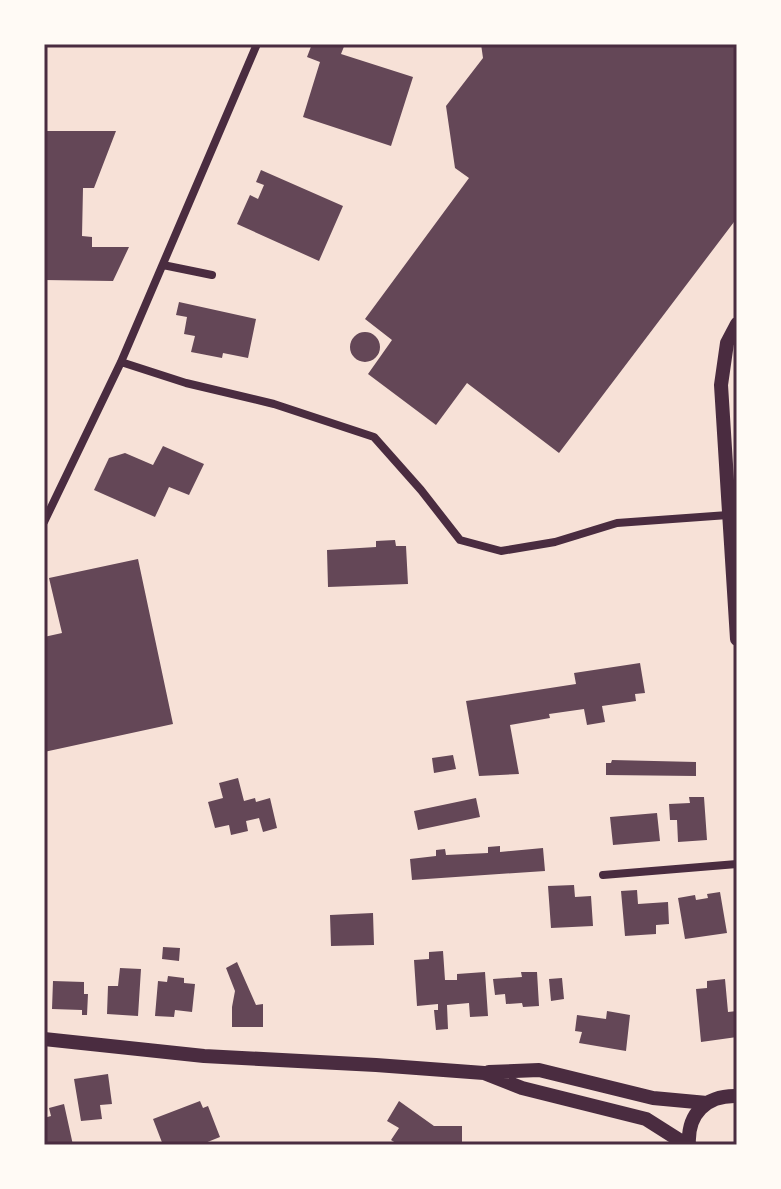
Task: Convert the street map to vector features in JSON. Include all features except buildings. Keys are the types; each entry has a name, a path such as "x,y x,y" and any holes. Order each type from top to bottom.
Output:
{"street":[{"path":"44,522 121,362 257,44"},
{"path":"163,265 212,275"},
{"path":"737,324 727,343 721,385 737,639"},
{"path":"121,362 186,383 274,404 374,437 460,540 501,551 555,542 617,523 728,515"},
{"path":"603,875 737,864"},
{"path":"44,1039 204,1056 484,1073 539,1070 653,1098 707,1103"},
{"path":"484,1073 522,1088 646,1119 688,1145 691,1122 698,1111 707,1103 733,1094"}]}
